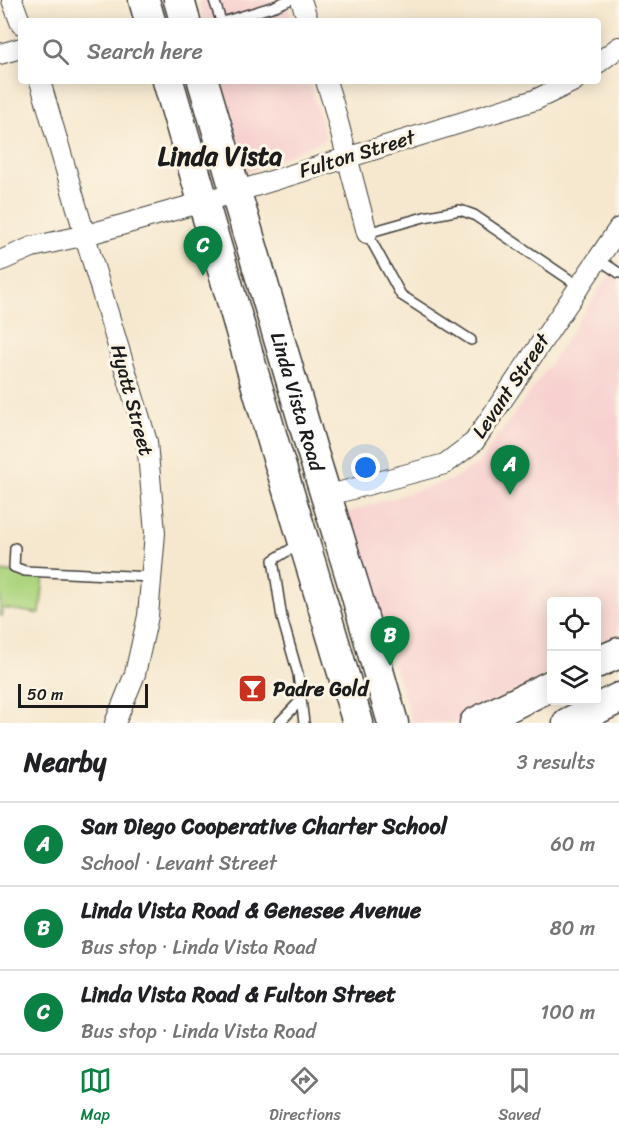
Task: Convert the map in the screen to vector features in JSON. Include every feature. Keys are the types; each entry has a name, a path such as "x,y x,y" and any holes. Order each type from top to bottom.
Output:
{"main road":[{"path":"144,0 149,18"},
{"path":"179,0 184,18"},
{"name":"Linda Vista Road","path":"169,84 358,723"},
{"name":"Linda Vista Road","path":"204,84 393,723"},
{"path":"601,661 619,653"},
{"path":"474,723 547,687"},
{"path":"568,723 619,698"}],"street":[{"path":"12,0 19,18"},
{"path":"301,0 307,18"},
{"path":"601,61 619,47"},
{"path":"0,54 18,49"},
{"name":"Hyatt Street","path":"41,84 147,442 155,533 148,616 135,674 115,723"},
{"path":"327,84 366,233"},
{"name":"Fulton Street","path":"0,261 32,248 203,202 535,100 568,84"},
{"name":"Levant Street","path":"326,496 445,464 474,442 619,228"}],"lane":[{"path":"214,0 220,18"},
{"path":"236,18 289,0"},
{"path":"471,340 401,294 366,233 418,218 460,210 474,215 579,286"},
{"path":"598,259 619,273"},
{"path":"304,541 273,560 282,618 298,674 304,723"},
{"path":"15,548 14,567 25,571 152,577"},
{"path":"279,723 301,699"}],"shaded area":[{"path":"198,0 286,0 291,18 203,18"},
{"path":"223,84 310,84 326,139 248,172"},
{"path":"619,260 619,637 601,646 601,597 547,597 547,674 455,723 412,723 348,512 453,479 478,464 546,370"}],"green space":[{"path":"0,571 44,577 40,614 3,608 2,616 0,616"}],"place":[{"name":"Linda Vista Road & Fulton Street","path":"203,276"},
{"name":"San Diego Cooperative Charter School","path":"510,495"},
{"name":"Linda Vista Road & Genesee Avenue","path":"390,666"},
{"name":"Padre Gold","path":"252,689"}],"district":[{"name":"Linda Vista","path":"220,156"}]}
